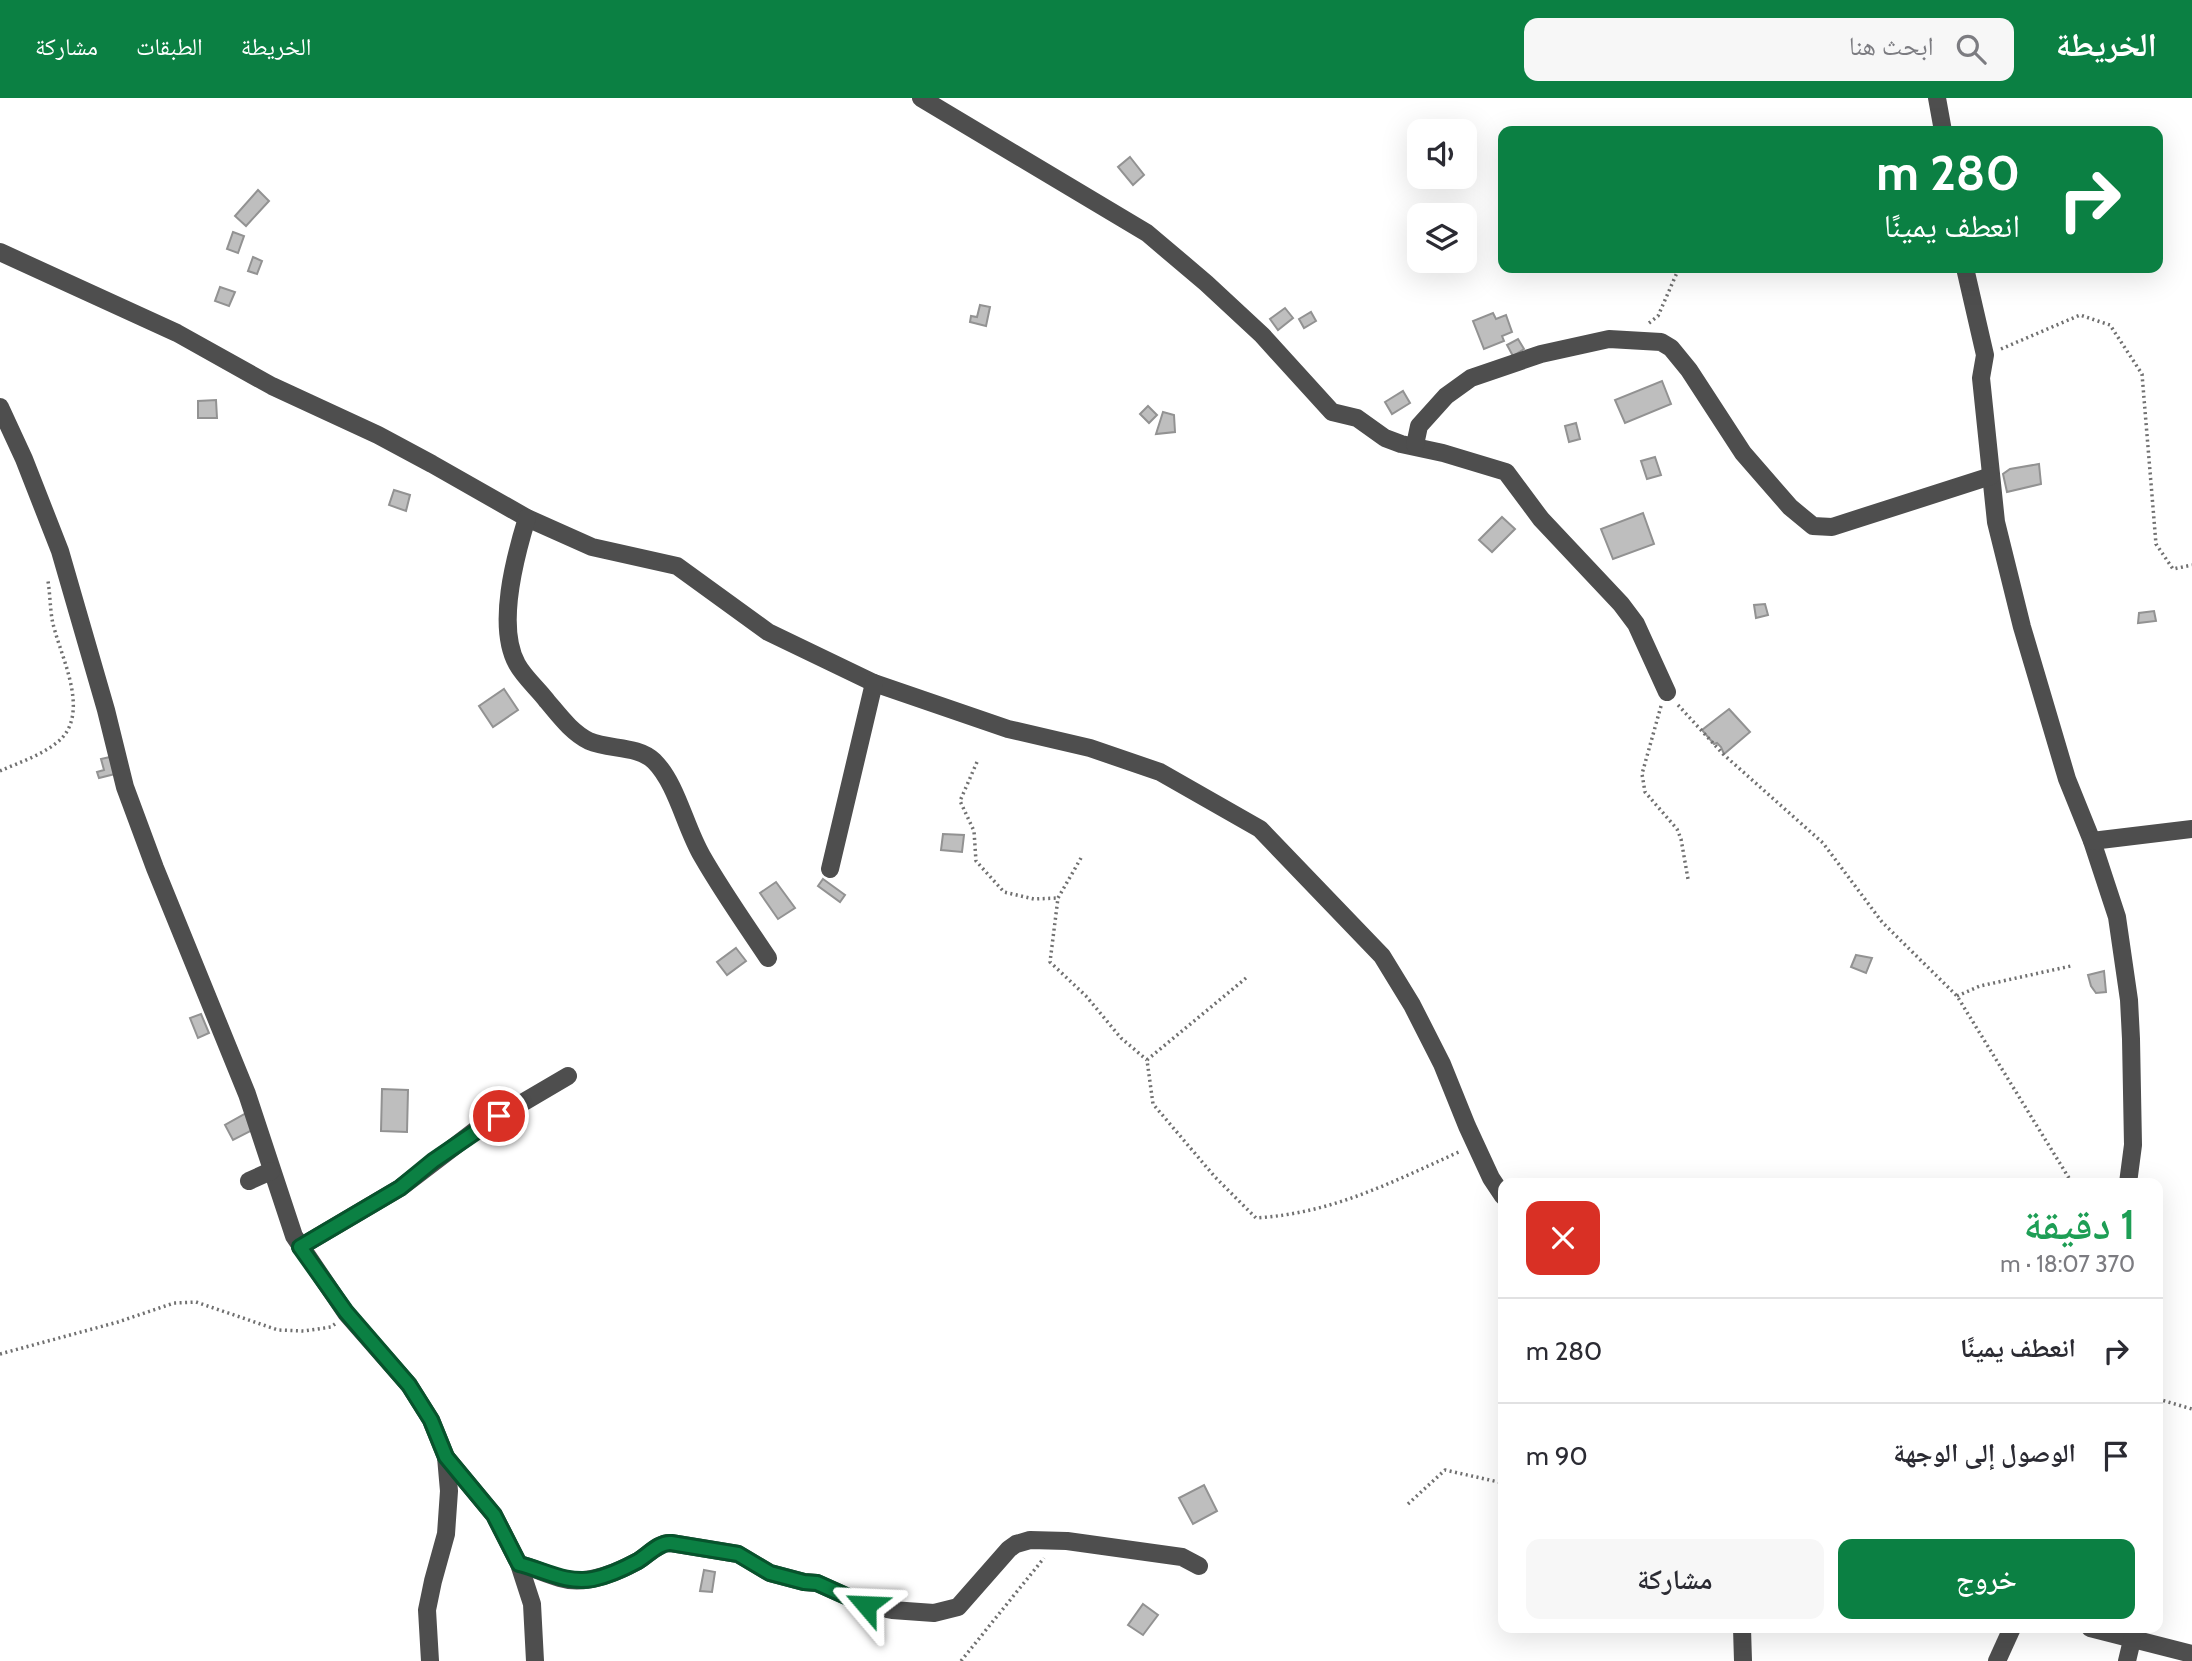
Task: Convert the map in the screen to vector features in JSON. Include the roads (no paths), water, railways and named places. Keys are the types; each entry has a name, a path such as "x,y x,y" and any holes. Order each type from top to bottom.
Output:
{"street":[{"path":"921,98 1147,233 1262,335 1332,412 1357,418 1385,438 1401,444 1415,445 1506,472 1541,519 1621,604 1636,624 1667,692"},
{"path":"1937,98 1942,126"},
{"path":"0,252 177,333 272,386 378,435 527,518 592,547 677,566 768,632 874,683 1008,729 1090,748 1160,772 1260,829 1382,956 1412,1005 1442,1064 1476,1145 1498,1188"},
{"path":"1966,273 1985,355 1981,378 1996,522 2022,627 2067,779 2092,841 2117,917 2129,1000 2133,1145 2129,1178"},
{"path":"1415,445 1419,426 1446,396 1471,378 1541,354 1609,339 1642,340 1661,342 1671,348 1689,370 1743,453 1790,507 1813,526 1832,527 1991,476"},
{"path":"0,407 24,458 60,551 106,710 125,787 247,1094 294,1236 346,1312 409,1385 431,1420 446,1457 449,1491 446,1534 427,1610 430,1661"},
{"path":"527,518 515,557 508,618 511,645 517,664 575,732 602,745 635,750 655,762 676,795 700,854 768,958"},
{"path":"830,869 874,683"},
{"path":"2092,841 2192,830"},
{"path":"300,1247 400,1188 477,1130 568,1076"},
{"path":"248,1181 271,1171"},
{"path":"446,1457 494,1515 519,1564 531,1604 535,1661"},
{"path":"519,1564 540,1569 562,1579 591,1579 637,1561 664,1542 738,1554 770,1573 817,1583 866,1605 934,1613 958,1607 1016,1544 1030,1540 1067,1541 1182,1557 1199,1566"},
{"path":"1742,1633 1743,1661"},
{"path":"1997,1661 2010,1633"},
{"path":"2108,1633 2192,1654"},
{"path":"2127,1661 2132,1640"}]}
